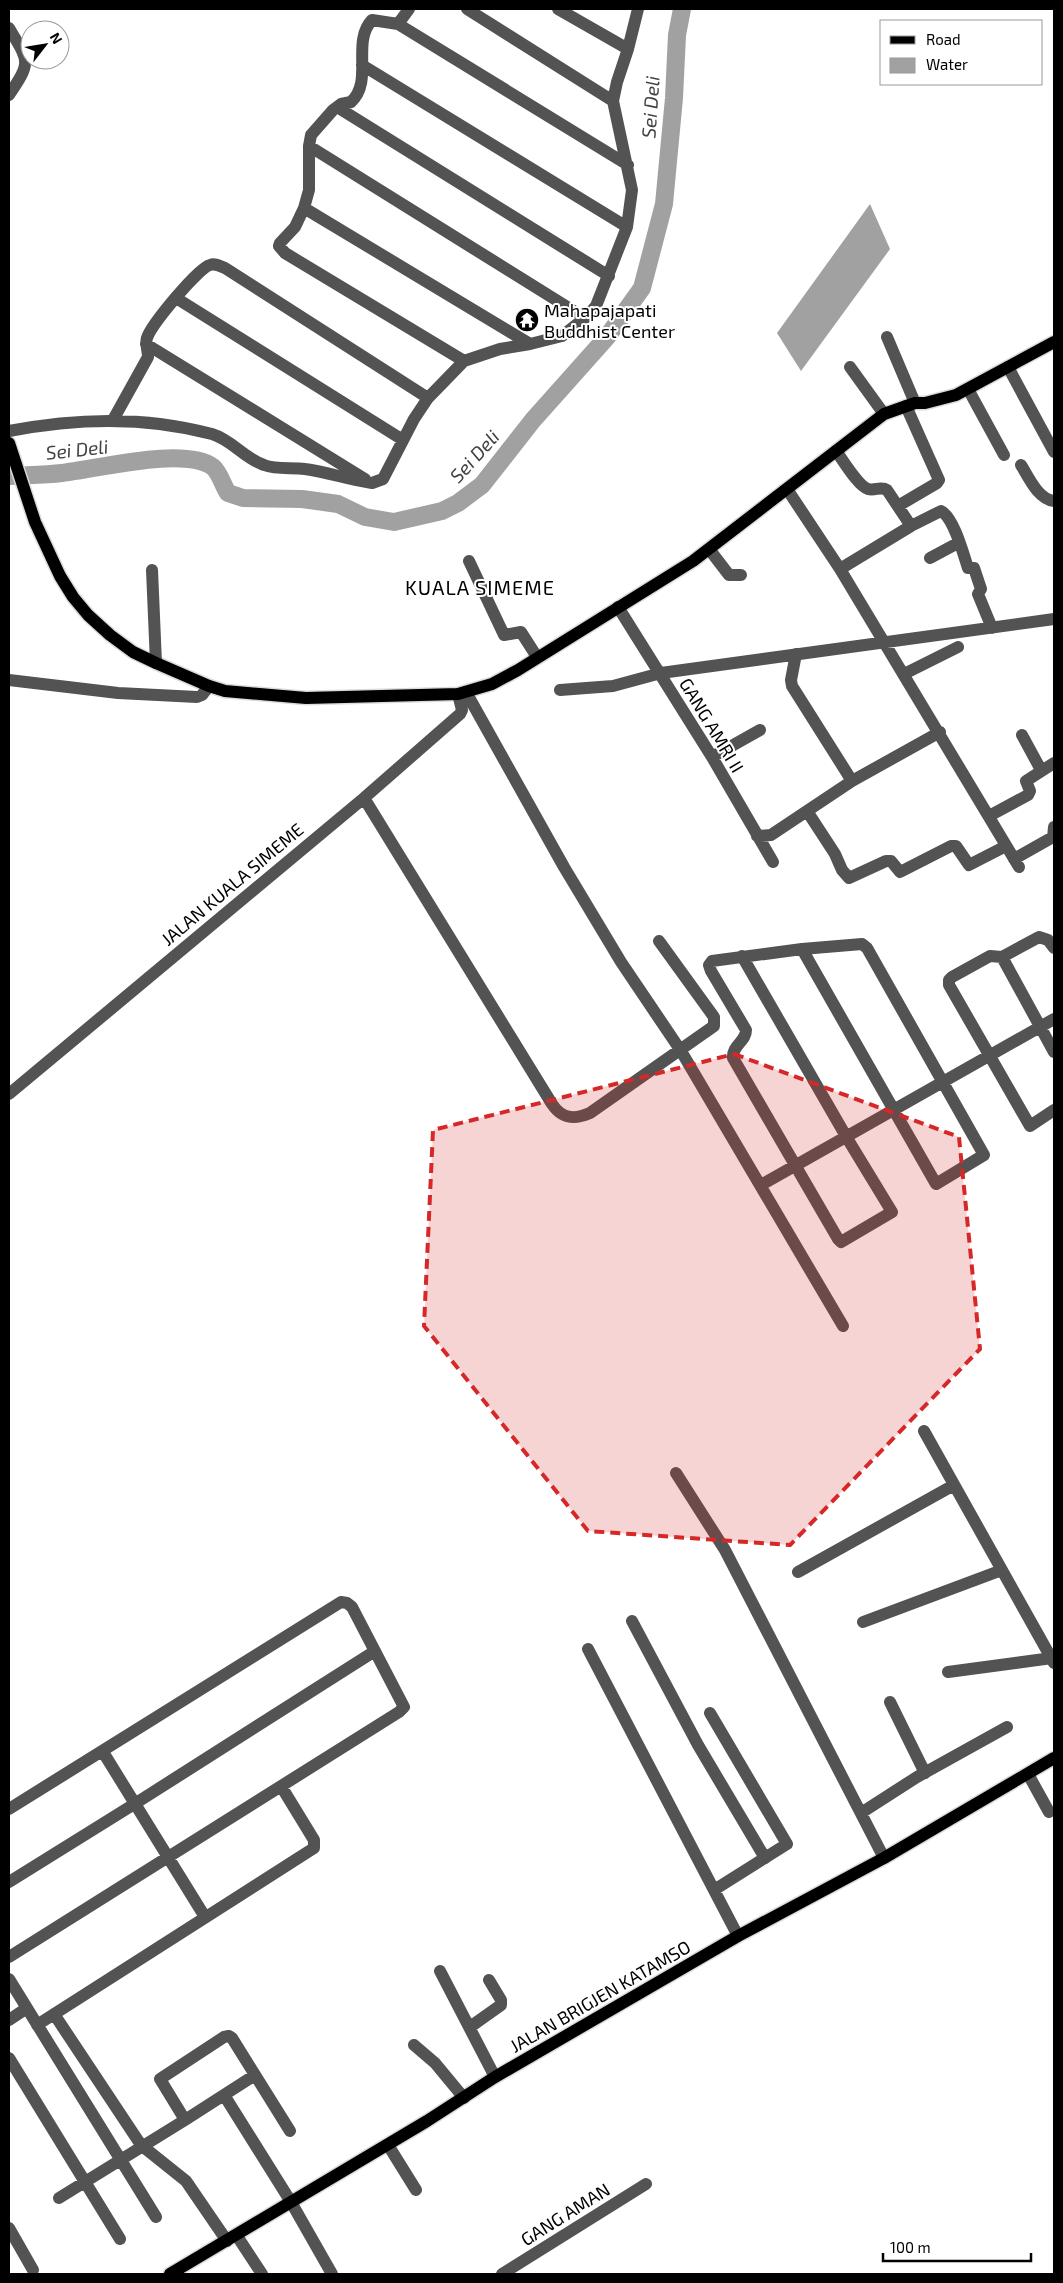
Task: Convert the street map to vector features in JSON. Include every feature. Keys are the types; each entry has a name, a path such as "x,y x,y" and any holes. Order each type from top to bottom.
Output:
{"main road":[{"path":"9,443 35,522 60,576 88,615 133,652 209,686 225,691 306,698 462,693 505,677 693,561 884,414 911,405 943,400 968,390 1053,344"},
{"name":"JALAN BRIGJEN KATAMSO","path":"170,2274 388,2145 495,2077 738,1936 884,1858 1054,1758"}],"street":[{"path":"398,24 409,9"},
{"path":"467,9 613,101"},
{"path":"558,9 628,50"},
{"path":"9,431 35,426 113,420 160,424 214,434 230,442 264,465 304,468 372,483 383,480 403,440 428,398 464,362 500,349 562,336 585,318 596,306 627,227 632,190 613,101 638,9"},
{"path":"464,362 280,249 280,243 295,227 304,208 309,190 309,146 313,131 337,107 351,102 356,97 362,65 363,37 368,24 372,20 377,20 398,24 628,165"},
{"path":"9,28 26,56 27,63 21,77 9,95"},
{"path":"362,65 627,227"},
{"path":"337,107 609,276"},
{"path":"309,146 585,318"},
{"path":"304,208 530,344"},
{"path":"113,420 148,357 146,344 150,331 176,298 201,271 210,265 216,265 428,398"},
{"path":"176,298 403,440"},
{"path":"887,337 939,480 898,506"},
{"path":"146,344 372,483"},
{"path":"850,367 884,414"},
{"path":"1008,367 1054,452"},
{"path":"968,390 1004,455"},
{"path":"836,452 864,487 868,489 885,488 911,526"},
{"path":"1021,465 1035,489 1054,502"},
{"path":"787,489 840,569 940,732 1017,863 1053,837 1054,827"},
{"path":"840,569 911,526 941,511 946,515 968,568 974,568 981,590 978,594 992,628"},
{"path":"930,558 958,543"},
{"path":"709,549 729,575 741,576"},
{"path":"468,561 504,635 521,632 537,657"},
{"path":"152,570 156,663"},
{"name":"GANG AMRI II","path":"618,607 661,673 773,862"},
{"path":"560,690 613,686 661,673 883,641 1054,620"},
{"path":"904,674 958,647"},
{"path":"796,654 791,680 792,686 852,782"},
{"path":"9,680 118,692 197,697 202,695 209,686"},
{"path":"462,693 621,962 681,1051 842,1326"},
{"name":"JALAN KUALA SIMEME","path":"9,1094 364,798 460,714 462,710 462,693"},
{"path":"712,757 760,730"},
{"path":"757,836 771,835 806,810 940,732"},
{"path":"1022,735 1042,770"},
{"path":"989,816 1028,795 1030,791 1026,780 1054,763"},
{"path":"364,798 552,1104 563,1116 577,1118 590,1113 681,1051 714,1026 716,1021 659,941"},
{"path":"806,810 835,854 842,870 850,878 886,861 891,861 900,872 951,846 956,846 969,865 1006,846"},
{"path":"1054,948 1048,940 1039,937 1002,957 990,956 952,977 949,982 1030,1126 1054,1110"},
{"path":"742,956 892,1212 841,1242 795,1167 733,1058 734,1049 744,1038 746,1030 710,968 709,965 712,961 742,956 802,949 858,944 867,948 941,1082 984,1155 936,1184 802,949"},
{"path":"1002,957 1054,1052"},
{"path":"761,1185 1054,1019"},
{"path":"924,1431 1053,1661 948,1672"},
{"path":"676,1472 725,1550 884,1858"},
{"path":"798,1572 954,1485"},
{"path":"863,1622 1002,1570"},
{"path":"9,1809 341,1602 348,1603 352,1608 404,1708 9,1957"},
{"path":"632,1621 698,1745 765,1858"},
{"path":"588,1649 738,1936"},
{"path":"9,1882 136,1804 375,1651"},
{"path":"890,1702 925,1773"},
{"path":"710,1712 787,1844 714,1890"},
{"path":"861,1812 925,1773 1007,1727"},
{"path":"103,1752 205,1917"},
{"path":"1028,1774 1048,1812"},
{"path":"37,2025 312,1850 316,1846 314,1840 281,1786"},
{"path":"440,1971 495,2077"},
{"path":"9,1979 156,2217"},
{"path":"470,2027 501,2005 501,2000 489,1980"},
{"path":"9,2020 27,2008"},
{"path":"54,2014 141,2145 186,2181 262,2274"},
{"path":"185,2120 160,2081 161,2076 224,2037 229,2036 290,2131"},
{"path":"414,2044 435,2063 464,2098"},
{"path":"9,2058 14,2076 85,2182 120,2239"},
{"path":"58,2198 255,2075"},
{"path":"224,2095 291,2202 332,2274"},
{"path":"388,2145 416,2190"},
{"name":"GANG AMAN","path":"502,2274 646,2184"},
{"path":"9,2228 31,2273"}],"highlighted area":[{"path":"734,1054 959,1137 980,1349 790,1545 588,1531 424,1326 433,1130"}],"water":[{"path":"870,204 890,249 801,371 777,333"}],"waterway":[{"name":"Sei Deli","path":"9,476 56,474 140,461 182,459 200,461 213,467 228,493 243,498 302,499 338,504 365,517 394,522 442,511 458,503 482,485 533,420 607,337 642,288 664,204 674,98 677,35 682,9"}],"place":[{"name":"Mahapajapati Buddhist Center","path":"527,320"}],"district":[{"name":"KUALA SIMEME","path":"480,587"}]}
